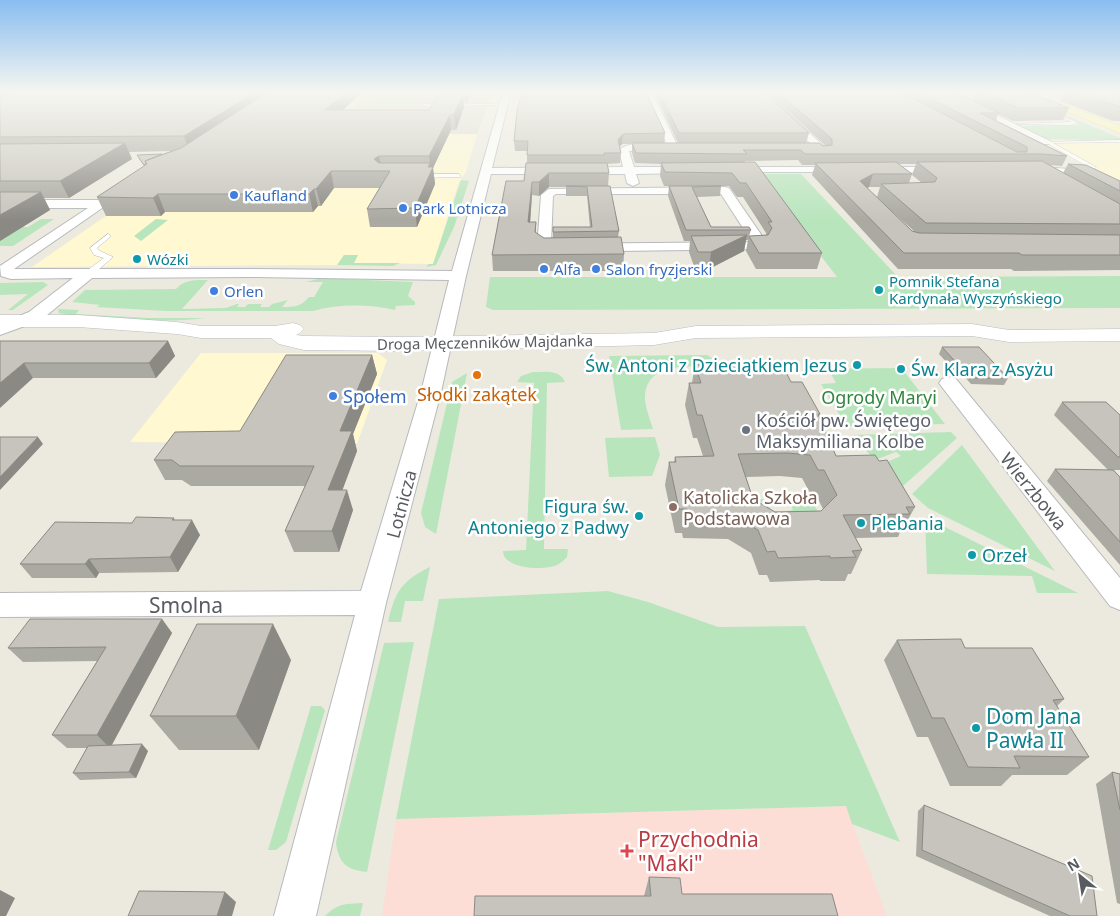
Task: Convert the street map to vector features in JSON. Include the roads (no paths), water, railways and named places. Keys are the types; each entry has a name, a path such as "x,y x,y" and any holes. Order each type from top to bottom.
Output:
{"street":[{"name":"Lotnicza","path":"295,916 372,603 445,335 458,276 496,135"},
{"path":"636,191 624,150 626,148 678,147 671,135"},
{"path":"717,170 847,170 814,148 801,135"},
{"path":"1031,135 1046,142"},
{"path":"1024,166 1037,170 1065,185"},
{"path":"486,171 698,170"},
{"path":"870,170 954,170"},
{"path":"896,170 911,181"},
{"path":"1037,170 1082,173 1120,190"},
{"path":"725,190 760,243 754,246 544,248 547,194 552,191 636,191 725,190"},
{"path":"0,204 106,201 14,262 4,271 11,274 254,273 458,276"},
{"path":"0,330 35,316 88,274"},
{"name":"Droga Męczenników Majdanka","path":"0,321 149,326 202,332 275,332 287,339 304,343 445,335 654,339 696,332 972,330 1009,336 1120,335"},
{"name":"Droga Męczenników Majdanka","path":"972,330 997,325 1120,322"},
{"name":"Droga Męczenników Majdanka","path":"0,340 134,340 202,332"},
{"name":"Wierzbowa","path":"949,383 1120,598"},
{"name":"Smolna","path":"0,605 372,603"}],"lane":[{"path":"1046,142 1120,142"},
{"path":"1046,142 1093,167 1093,169 1082,173"},
{"path":"411,176 459,176"},
{"path":"88,274 109,257 97,253 93,248 108,236"}],"place":[{"name":"Kaufland","path":"234,195"},
{"name":"Park Lotnicza","path":"403,208"},
{"name":"Wózki","path":"137,259"},
{"name":"Alfa","path":"544,269"},
{"name":"Salon fryzjerski","path":"596,269"},
{"name":"Pomnik Stefana Kardynała Wyszyńskiego","path":"879,290"},
{"name":"Orlen","path":"214,291"},
{"name":"Św. Antoni z Dzieciątkiem Jezus","path":"857,365"},
{"name":"Św. Klara z Asyżu","path":"901,369"},
{"name":"Słodki zakątek","path":"477,375"},
{"name":"Społem","path":"333,396"},
{"name":"Kościół pw. Świętego Maksymiliana Kolbe","path":"746,430"},
{"name":"Katolicka Szkoła Podstawowa","path":"673,507"},
{"name":"Figura św. Antoniego z Padwy","path":"639,516"},
{"name":"Plebania","path":"861,523"},
{"name":"Orzeł","path":"972,555"},
{"name":"Dom Jana Pawła II","path":"976,728"},
{"name":"Przychodnia \"Maki\"","path":"627,851"}],"park label":[{"name":"Ogrody Maryi","path":"879,397"}]}
